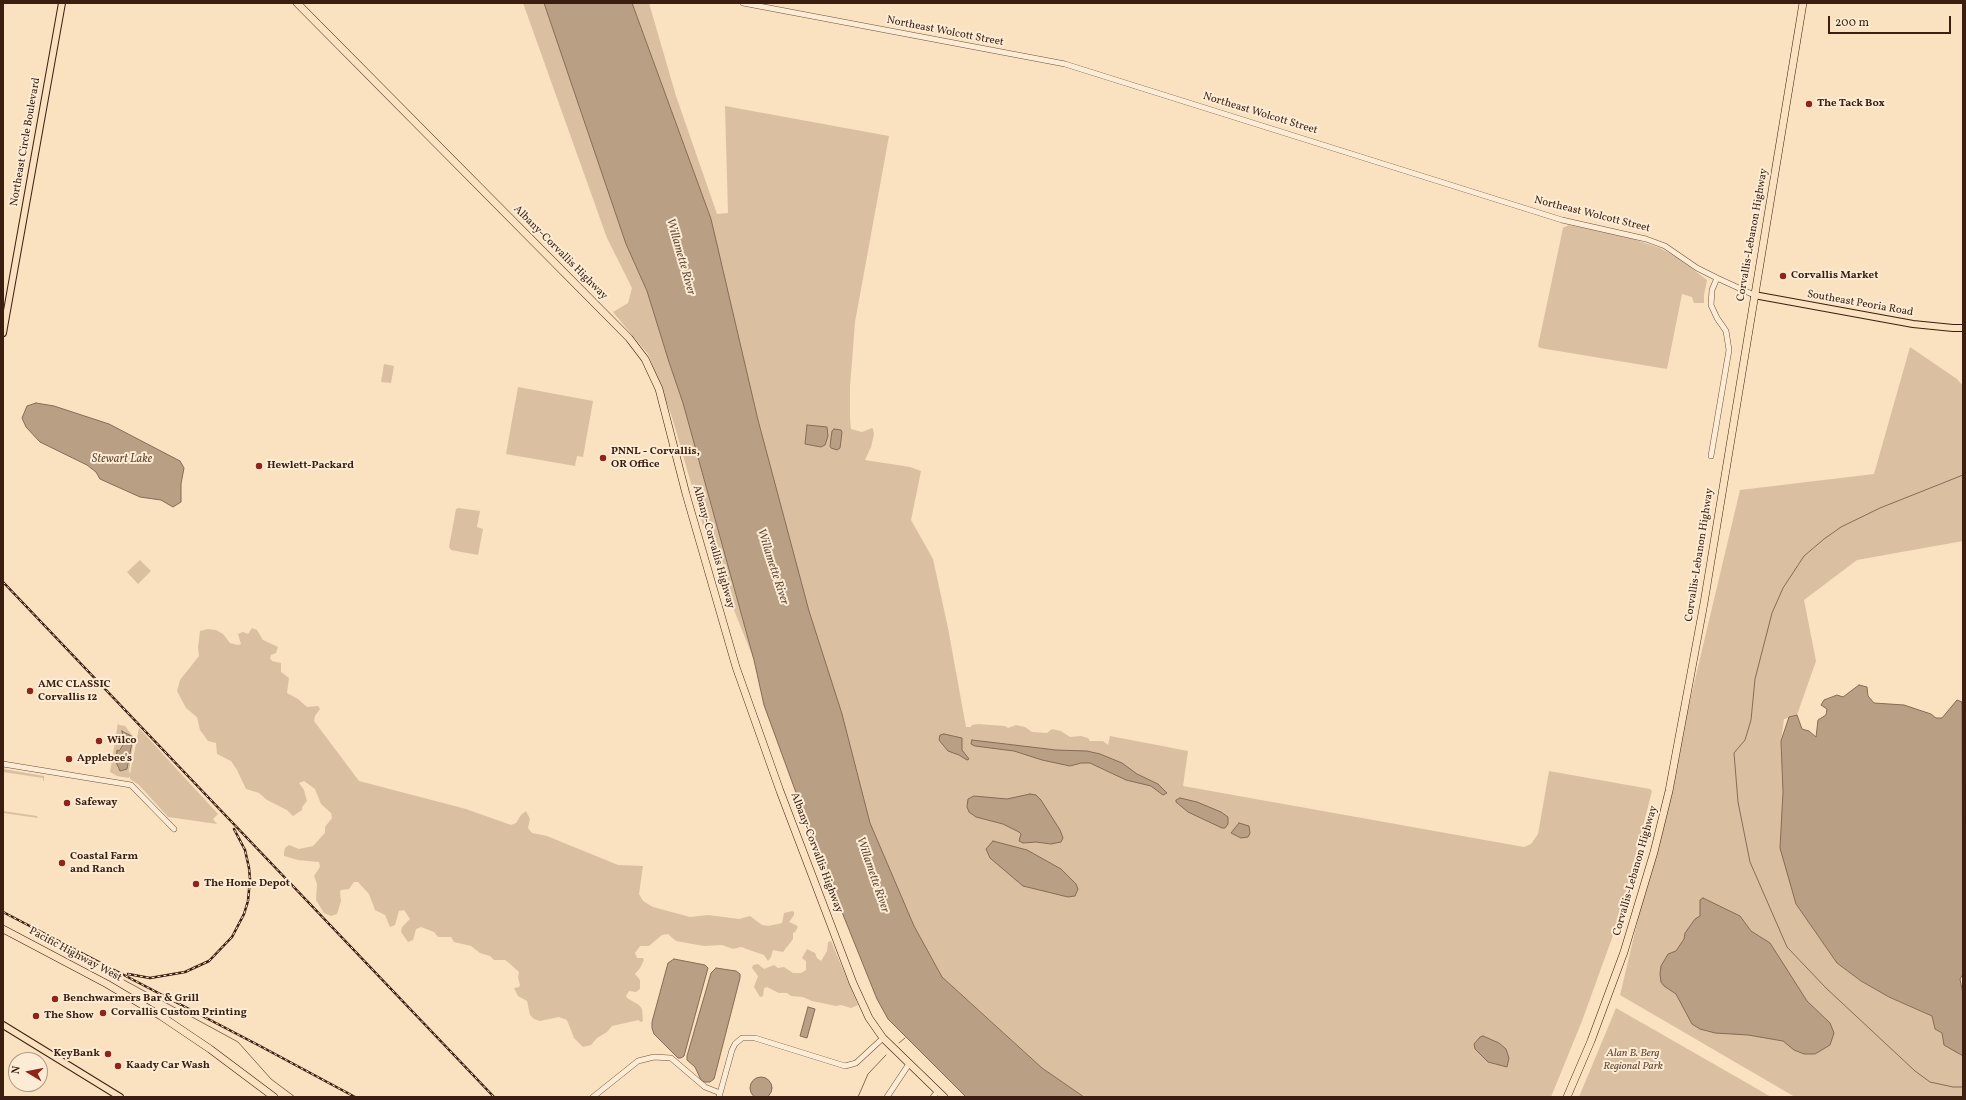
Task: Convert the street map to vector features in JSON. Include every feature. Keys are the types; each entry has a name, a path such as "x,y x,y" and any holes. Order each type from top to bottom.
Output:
{"highway":[{"name":"Albany-Corvallis Highway","path":"297,3 624,333 640,351 651,368 660,394 686,494 736,667 780,791 853,983 869,1018 883,1038 936,1094 944,1097"},
{"name":"Corvallis-Lebanon Highway","path":"1566,1097 1574,1082 1624,952 1654,852 1669,791 1704,603 1803,3"},
{"name":"Pacific Highway West","path":"3,929 102,981 147,1008 210,1049 274,1097"},
{"path":"1572,1097 1574,1082"}],"main road":[{"name":"Northeast Circle Boulevard","path":"3,333 62,3"},
{"name":"Southeast Peoria Road","path":"1754,295 1913,324 1963,328"},
{"path":"3,1025 120,1097"}],"street":[{"name":"Northeast Wolcott Street","path":"743,3 1065,64 1562,220 1646,238 1665,246 1697,268 1754,295"},
{"path":"1710,456 1729,350 1726,331 1710,305 1712,290 1717,278"},
{"path":"3,764 131,785 174,830"},
{"path":"593,1097 638,1061 654,1057 671,1058 705,1086 719,1095 732,1050 737,1041 742,1038 755,1038 845,1066 856,1064 883,1038"},
{"path":"887,1097 909,1064"}],"green space":[{"path":"523,3 544,3 626,244 647,291 683,403 754,660 710,550 672,417 648,354 613,312 628,303 632,288 607,238"},
{"path":"632,3 649,3 676,96 717,214 728,213 725,106 889,136 855,322 850,387 851,429 862,432 872,428 873,429 874,434 871,447 865,460 910,467 921,471 911,520 933,559 948,628 966,727 971,727 972,725 978,724 1005,726 1008,728 1016,725 1025,727 1032,732 1047,733 1052,729 1061,731 1070,737 1081,736 1088,738 1090,741 1103,741 1108,745 1110,736 1188,751 1183,786 1524,847 1531,844 1538,834 1549,771 1650,789 1652,791 1620,916 1582,1021 1551,1097 1084,1097 1042,1068 942,977 914,926 870,823 845,726 809,611 758,420 710,218"},
{"path":"1569,225 1618,234 1660,248 1678,258 1707,280 1704,303 1694,303 1692,297 1682,294 1667,369 1540,348 1538,346 1563,228"},
{"path":"1910,347 1957,379 1963,386 1963,541 1857,560 1804,600 1816,661 1797,715 1784,719 1781,741 1783,792 1796,904 1837,963 1861,981 1889,997 1932,1016 1935,1029 1942,1033 1960,1055 1963,1056 1963,1097 1795,1097 1620,995 1740,490 1874,474"},
{"path":"384,364 394,366 391,383 381,382"},
{"path":"518,387 593,401 583,457 577,456 575,466 506,454"},
{"path":"456,509 480,511 477,527 483,529 478,555 451,550 449,547"},
{"path":"140,560 151,571 138,584 127,572"},
{"path":"252,628 257,630 263,640 278,647 276,653 271,655 270,658 272,661 281,663 281,672 289,678 287,693 298,699 307,707 318,706 320,709 315,716 314,721 359,781 466,809 511,825 516,823 521,815 526,811 530,819 528,828 532,833 547,836 618,865 643,866 639,894 643,901 653,907 690,917 708,915 739,919 750,916 762,925 768,926 782,923 784,913 792,911 794,912 794,915 789,922 798,927 793,933 793,939 783,952 773,950 768,961 764,955 741,947 733,949 722,945 704,946 676,941 668,934 662,935 649,946 640,946 635,953 637,958 643,958 644,960 635,974 640,980 640,989 636,992 629,991 626,996 639,1005 642,1009 643,1021 640,1022 639,1020 612,1026 591,1045 583,1047 574,1038 567,1020 559,1017 540,1021 534,1019 530,1015 527,1001 518,996 514,988 519,987 520,985 518,977 519,972 505,960 494,960 490,956 480,953 471,946 454,942 451,937 438,937 434,932 421,927 416,929 413,940 408,942 401,932 402,927 410,919 404,910 399,911 395,925 390,927 385,915 375,910 369,894 358,882 354,882 349,889 341,890 341,901 337,914 331,916 324,913 316,900 317,884 314,876 320,867 319,862 298,860 284,856 284,853 285,848 289,845 299,849 313,846 325,833 325,827 332,818 331,813 321,804 315,789 304,781 299,783 304,790 307,801 302,807 302,810 293,816 287,810 267,800 259,793 246,789 231,761 217,754 216,743 208,741 200,730 197,717 186,708 177,691 180,680 199,656 198,648 200,631 208,629 216,630 223,634 230,643 238,645 241,644 238,634 243,632 248,634"},
{"path":"118,723 119,725 125,726 134,738 129,771 130,774 139,728 218,814 213,819 217,824 168,817 139,785 130,779 130,776 129,778 117,776 110,772","holes":["123,730 132,737 130,759 127,769 118,769 117,752 123,745"]},
{"path":"3,769 44,776 44,781 43,778 3,772"},
{"path":"3,811 37,816 38,818 3,813"},
{"path":"831,941 858,1005 851,1008 841,1005 836,1006 812,1001 803,997 791,996 787,993 779,993 767,987 764,988 763,996 760,997 754,987 758,976 752,968 753,965 758,964 764,969 774,965 778,968 784,967 793,973 801,973 806,970 806,961 802,958 807,949 815,953 817,958 821,961 827,951 828,942"},
{"name":"Alan B. Berg Regional Park","path":"1616,1008 1754,1087 1771,1097 1579,1097"}],"water":[{"name":"Willamette River","path":"544,3 632,3 711,219 758,420 809,611 842,714 870,823 914,926 942,977 1042,1068 1084,1097 966,1097 888,1019 877,999 817,850 764,705 754,660 683,403 647,291 626,244"},
{"name":"Stewart Lake","path":"36,403 54,406 109,424 180,461 184,468 181,484 181,502 173,507 161,500 140,497 100,479 96,472 87,465 40,442 26,427 22,418 27,406"},
{"path":"807,425 827,427 828,436 825,445 821,447 805,444"},
{"path":"834,429 841,430 842,432 840,448 837,450 831,448 830,446 832,431"},
{"path":"1859,685 1867,687 1868,696 1874,703 1904,705 1931,714 1936,718 1942,718 1957,700 1962,702 1963,974 1960,979 1963,994 1963,1056 1944,1045 1942,1033 1935,1029 1932,1016 1889,997 1861,981 1837,963 1796,904 1780,848 1783,792 1781,741 1789,717 1797,715 1802,729 1809,731 1816,737 1818,720 1826,715 1827,709 1821,705 1824,700 1837,695 1843,697"},
{"path":"122,731 133,737 127,769 120,771 116,762 117,750 119,751 123,745 121,743 121,739 123,739"},
{"path":"944,734 962,738 962,750 969,759 967,760 948,751 939,740 940,735"},
{"path":"972,740 1056,750 1087,751 1100,754 1122,763 1137,774 1158,784 1167,793 1163,795 1151,786 1126,780 1090,763 1081,763 1070,766 1042,760 1014,751 975,746 971,744"},
{"path":"1030,794 1036,795 1041,800 1060,830 1063,838 1061,842 1051,844 1036,842 1023,843 1019,841 1021,834 1019,832 1003,824 976,817 969,812 967,807 968,799 974,796 1007,799"},
{"path":"1180,798 1197,802 1221,812 1228,817 1228,824 1225,828 1222,828 1188,812 1176,802 1176,800"},
{"path":"1239,823 1249,826 1250,833 1248,837 1241,838 1231,833"},
{"path":"993,841 1027,850 1061,869 1076,884 1078,889 1075,896 1068,897 1023,886 990,858 986,849"},
{"path":"1703,898 1740,916 1751,931 1770,943 1807,1001 1830,1023 1834,1033 1830,1045 1815,1054 1804,1054 1794,1050 1783,1041 1748,1035 1715,1033 1700,1029 1692,1024 1676,994 1664,986 1661,982 1660,974 1661,966 1668,954 1676,951 1684,939 1685,933 1695,919 1700,916 1700,900"},
{"path":"674,959 705,965 708,968 684,1056 681,1058 678,1058 654,1034 652,1028 652,1022 668,963"},
{"path":"716,968 736,971 740,974 740,978 714,1079 710,1082 704,1082 701,1080 695,1067 687,1060 687,1056 711,973"},
{"path":"808,1007 815,1009 807,1038 800,1036"},
{"path":"1483,1036 1499,1043 1506,1049 1509,1058 1507,1067 1488,1062 1475,1049 1474,1044 1480,1037"},
{"path":"761,1077 769,1080 772,1088 769,1096 761,1099 753,1096 750,1088 753,1080"}],"waterway":[{"path":"1963,475 1880,508 1841,527 1804,556 1783,588 1772,613 1755,679 1751,720 1745,740 1734,753 1738,802 1750,862 1787,947 1826,988 1915,1071 1930,1082 1953,1087 1963,1087"},
{"path":"124,980 238,1042 271,1079 295,1097"},
{"path":"899,1043 905,1038"},
{"path":"858,1097 868,1074 886,1055"}],"railway":[{"path":"3,582 494,1097"},
{"path":"128,974 150,978 185,972 209,961 232,937 244,914 248,901 250,879 245,850 234,829"},
{"path":"3,912 355,1097"}],"place":[{"name":"The Tack Box","path":"1809,104"},
{"name":"Corvallis Market","path":"1783,276"},
{"name":"PNNL - Corvallis, OR Office","path":"603,458"},
{"name":"Hewlett-Packard","path":"259,466"},
{"name":"AMC CLASSIC Corvallis 12","path":"30,691"},
{"name":"Wilco","path":"99,741"},
{"name":"Applebee's","path":"69,759"},
{"name":"Safeway","path":"67,803"},
{"name":"Coastal Farm and Ranch","path":"62,863"},
{"name":"The Home Depot","path":"196,884"},
{"name":"Benchwarmers Bar & Grill","path":"55,999"},
{"name":"Corvallis Custom Printing","path":"103,1013"},
{"name":"The Show","path":"36,1016"},
{"name":"KeyBank","path":"108,1054"},
{"name":"Kaady Car Wash","path":"118,1066"}]}
